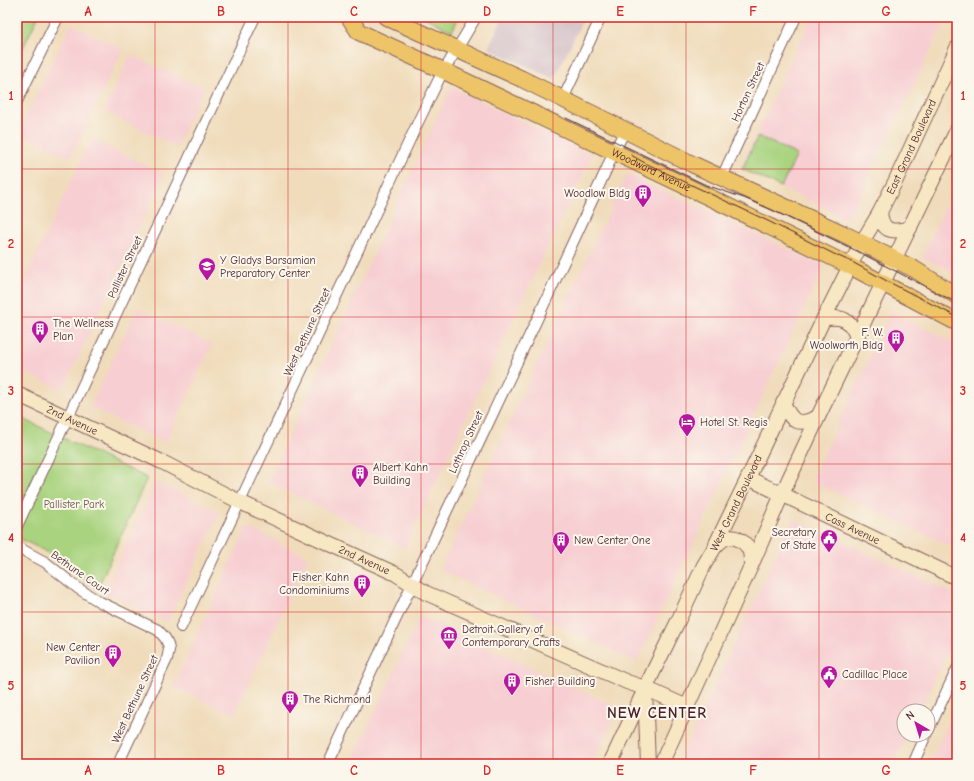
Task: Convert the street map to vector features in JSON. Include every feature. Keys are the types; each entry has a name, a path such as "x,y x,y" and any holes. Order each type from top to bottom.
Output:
{"main road":[{"name":"Woodward Avenue","path":"349,17 359,32 615,152 850,266 957,322"},
{"path":"386,17 563,99 692,164 862,242 914,269 957,296"},
{"name":"East Grand Boulevard","path":"862,242 880,212 910,152 957,48"},
{"path":"661,764 782,494 957,130"},
{"path":"880,212 880,218 885,227 889,230 901,231 910,228"},
{"name":"West Grand Boulevard","path":"610,764 704,565 713,550 862,242"},
{"path":"824,318 842,318 852,326 857,336"},
{"name":"2nd Avenue","path":"17,394 162,462 240,502 396,574 426,593 687,707"},
{"path":"783,403 792,419 800,422 807,422 818,417"},
{"name":"Cass Avenue","path":"748,478 957,578"},
{"path":"713,550 722,540 735,538 747,545 750,552 751,566"},
{"path":"645,688 648,764"}],"street":[{"path":"17,101 58,17"},
{"name":"Pallister Street","path":"17,526 255,17"},
{"name":"West Bethune Street","path":"181,627 423,112 444,71 476,17"},
{"path":"563,99 602,17"},
{"name":"Horton Street","path":"722,178 796,17"},
{"name":"Lothrop Street","path":"328,764 625,130"},
{"name":"Bethune Court","path":"17,547 45,562 79,589 100,602 158,630 168,644"},
{"name":"West Bethune Street","path":"118,764 167,659 169,650 168,644"},
{"path":"936,714 957,669"},
{"path":"913,764 922,743"}],"shaded area":[{"path":"503,17 584,17 554,79 488,48"},
{"path":"812,17 947,17 848,219 740,168"},
{"path":"71,24 123,49 70,158 18,133"},
{"path":"130,55 204,88 176,147 104,111"},
{"path":"451,87 592,155 405,548 268,482"},
{"name":"The Wellness Plan","path":"91,139 164,174 63,390 17,369 17,296"},
{"path":"627,174 824,266 637,662 440,570"},
{"path":"957,182 957,273 922,257"},
{"path":"137,308 212,344 165,443 90,407"},
{"path":"891,312 957,344 957,549 811,481"},
{"path":"156,482 220,512 167,622 104,592"},
{"name":"Cadillac Place","path":"793,519 957,595 957,632 923,703 896,703 896,743 904,743 894,764 678,764"},
{"path":"247,527 308,557 234,715 173,686"},
{"path":"420,616 618,708 592,764 351,764"},
{"path":"957,705 957,764 929,764"}],"green space":[{"path":"17,17 38,17 17,60"},
{"path":"424,17 459,17 452,31"},
{"path":"758,136 797,155 781,187 742,169"},
{"name":"Pallister Park","path":"17,416 147,478 97,589 49,553 17,537"}],"tram line":[{"path":"566,118 706,185 770,209 857,251 957,303"},
{"path":"631,155 852,262 957,317"}],"place":[{"name":"Woodlow Bldg","path":"643,208"},
{"name":"Y Gladys Barsamian Preparatory Center","path":"207,281"},
{"name":"The Wellness Plan","path":"40,344"},
{"name":"F. W. Woolworth Bldg","path":"896,353"},
{"name":"Hotel St. Regis","path":"687,437"},
{"name":"Albert Kahn Building","path":"360,488"},
{"name":"Secretary of State","path":"829,553"},
{"name":"New Center One","path":"561,555"},
{"name":"Fisher Kahn Condominiums","path":"362,598"},
{"name":"Detroit Gallery of Contemporary Crafts","path":"449,650"},
{"name":"New Center Pavilion","path":"113,668"},
{"name":"Cadillac Place","path":"829,689"},
{"name":"Fisher Building","path":"512,696"},
{"name":"The Richmond","path":"290,714"}],"district":[{"name":"NEW CENTER","path":"657,713"}]}
